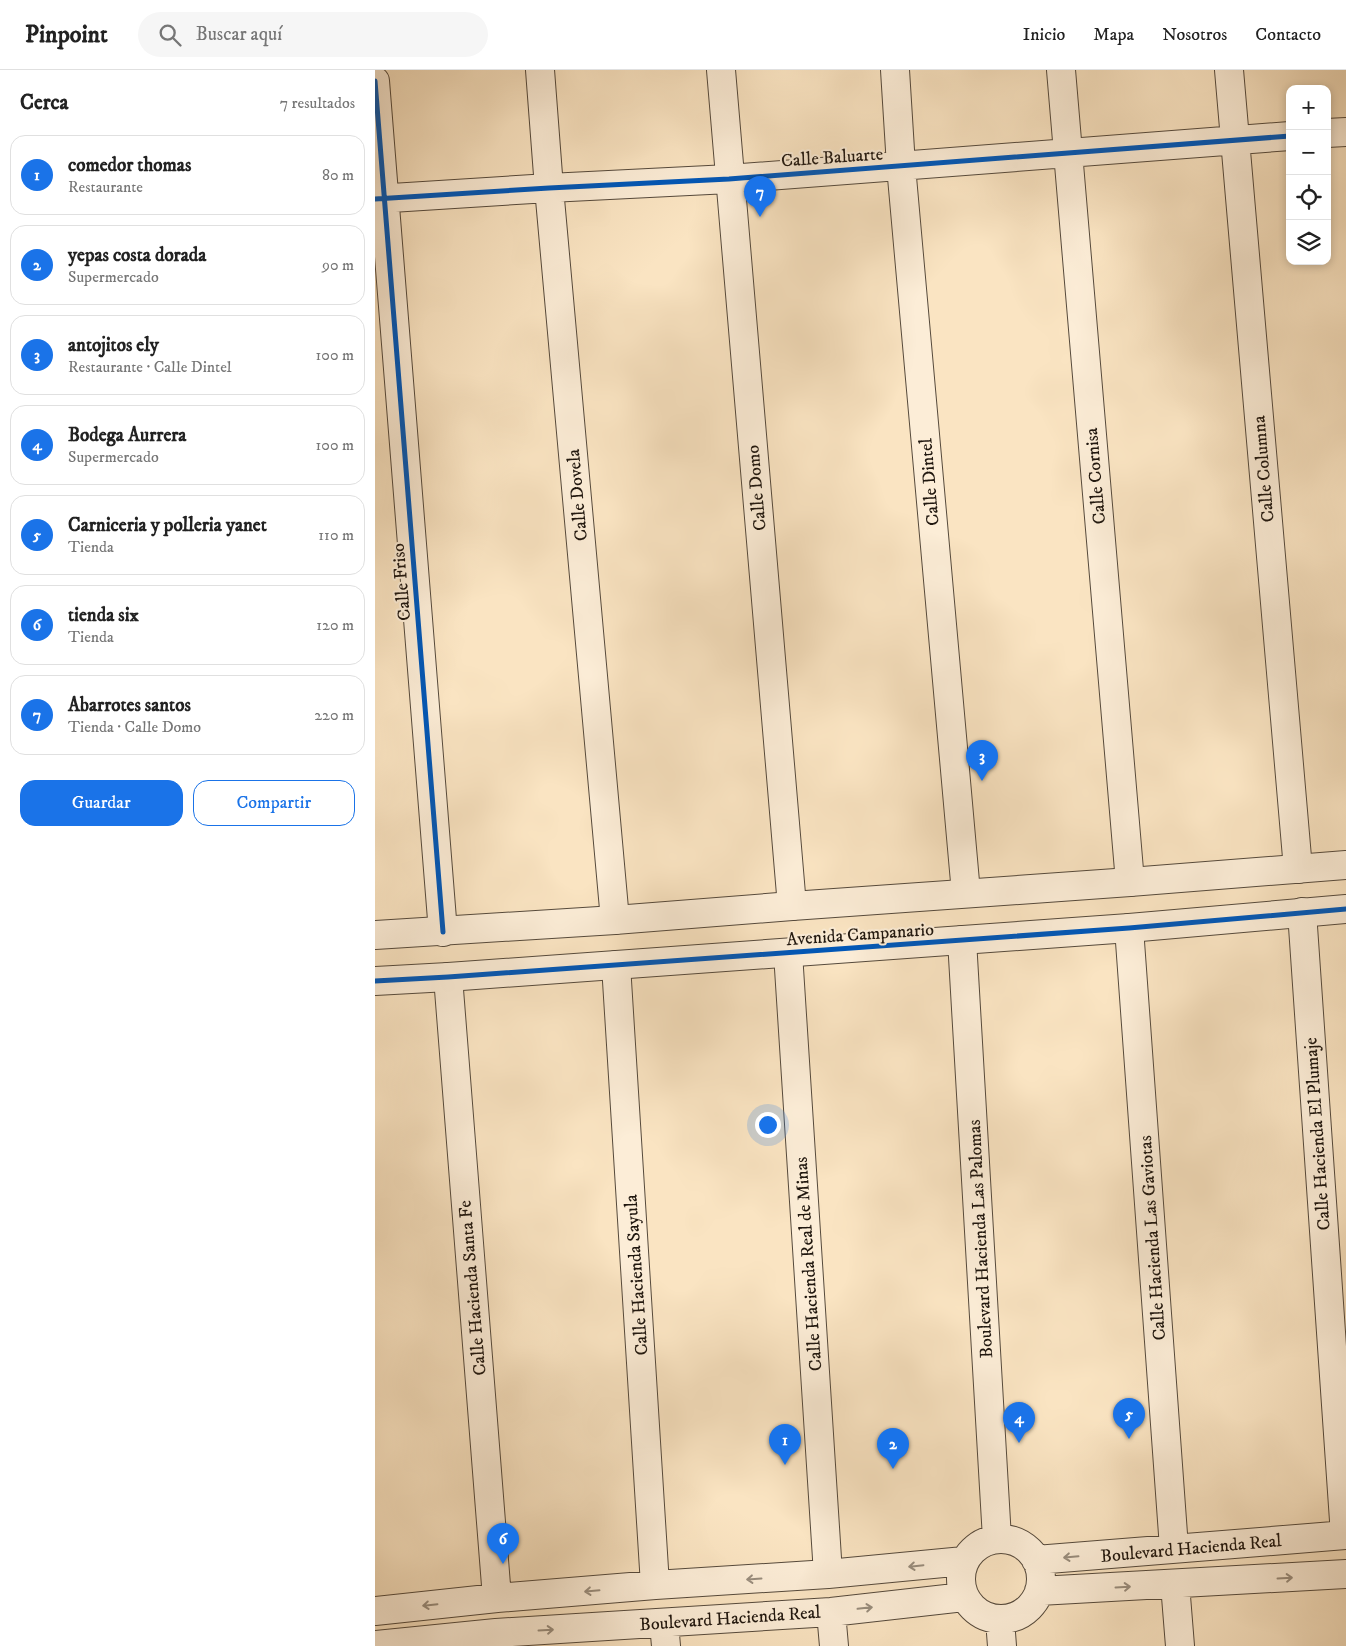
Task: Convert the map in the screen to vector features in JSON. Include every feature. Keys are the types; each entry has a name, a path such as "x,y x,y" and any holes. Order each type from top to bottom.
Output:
{"street":[{"name":"Calle Dovela","path":"541,70 549,188 615,920"},
{"name":"Calle Domo","path":"721,70 792,906"},
{"name":"Calle Dintel","path":"895,70 901,166 965,893"},
{"name":"Calle Cornisa","path":"1061,70 1130,882"},
{"name":"Calle Columna","path":"1229,70 1297,869"},
{"name":"Calle Friso","path":"375,81 379,198 443,932"},
{"path":"1331,133 1346,132"},
{"name":"Calle Baluarte","path":"379,198 729,179 1286,136"},
{"name":"Avenida Campanario","path":"375,936 615,920 1346,865"},
{"name":"Avenida Campanario","path":"375,981 1129,928 1346,909"},
{"name":"Calle Hacienda El Plumaje","path":"1302,912 1345,1535"},
{"name":"Calle Hacienda Las Gaviotas","path":"1129,928 1174,1548"},
{"name":"Boulevard Hacienda Las Palomas","path":"962,940 997,1539"},
{"name":"Calle Hacienda Real de Minas","path":"788,953 828,1574"},
{"name":"Calle Hacienda Sayula","path":"616,965 655,1585"},
{"name":"Calle Hacienda Santa Fe","path":"447,977 497,1598"},
{"name":"Boulevard Hacienda Real","path":"1036,1560 1345,1535"},
{"path":"997,1539 1013,1540 1026,1548 1036,1560 1041,1575 1039,1591 1031,1606 1017,1616 1001,1633 979,1614 964,1597 960,1579 964,1561 978,1545 997,1539"},
{"name":"Boulevard Hacienda Real","path":"375,1611 497,1598 655,1585 828,1574 964,1561"},
{"name":"Boulevard Hacienda Real","path":"1039,1591 1346,1574"},
{"path":"1175,1584 1180,1646"},
{"name":"Boulevard Hacienda Real","path":"375,1644 665,1634 964,1597"},
{"path":"831,1612 833,1646"}],"cycle path":[{"path":"375,81 443,932"},
{"path":"375,199 729,179 1286,136"},
{"path":"375,981 1129,928 1346,909"}],"place":[{"name":"Abarrotes santos","path":"760,217"},
{"name":"antojitos ely","path":"982,781"},
{"name":"Carniceria y polleria yanet","path":"1129,1439"},
{"name":"Bodega Aurrera","path":"1019,1443"},
{"name":"comedor thomas","path":"785,1465"},
{"name":"yepas costa dorada","path":"893,1469"},
{"name":"tienda six","path":"503,1564"}]}
